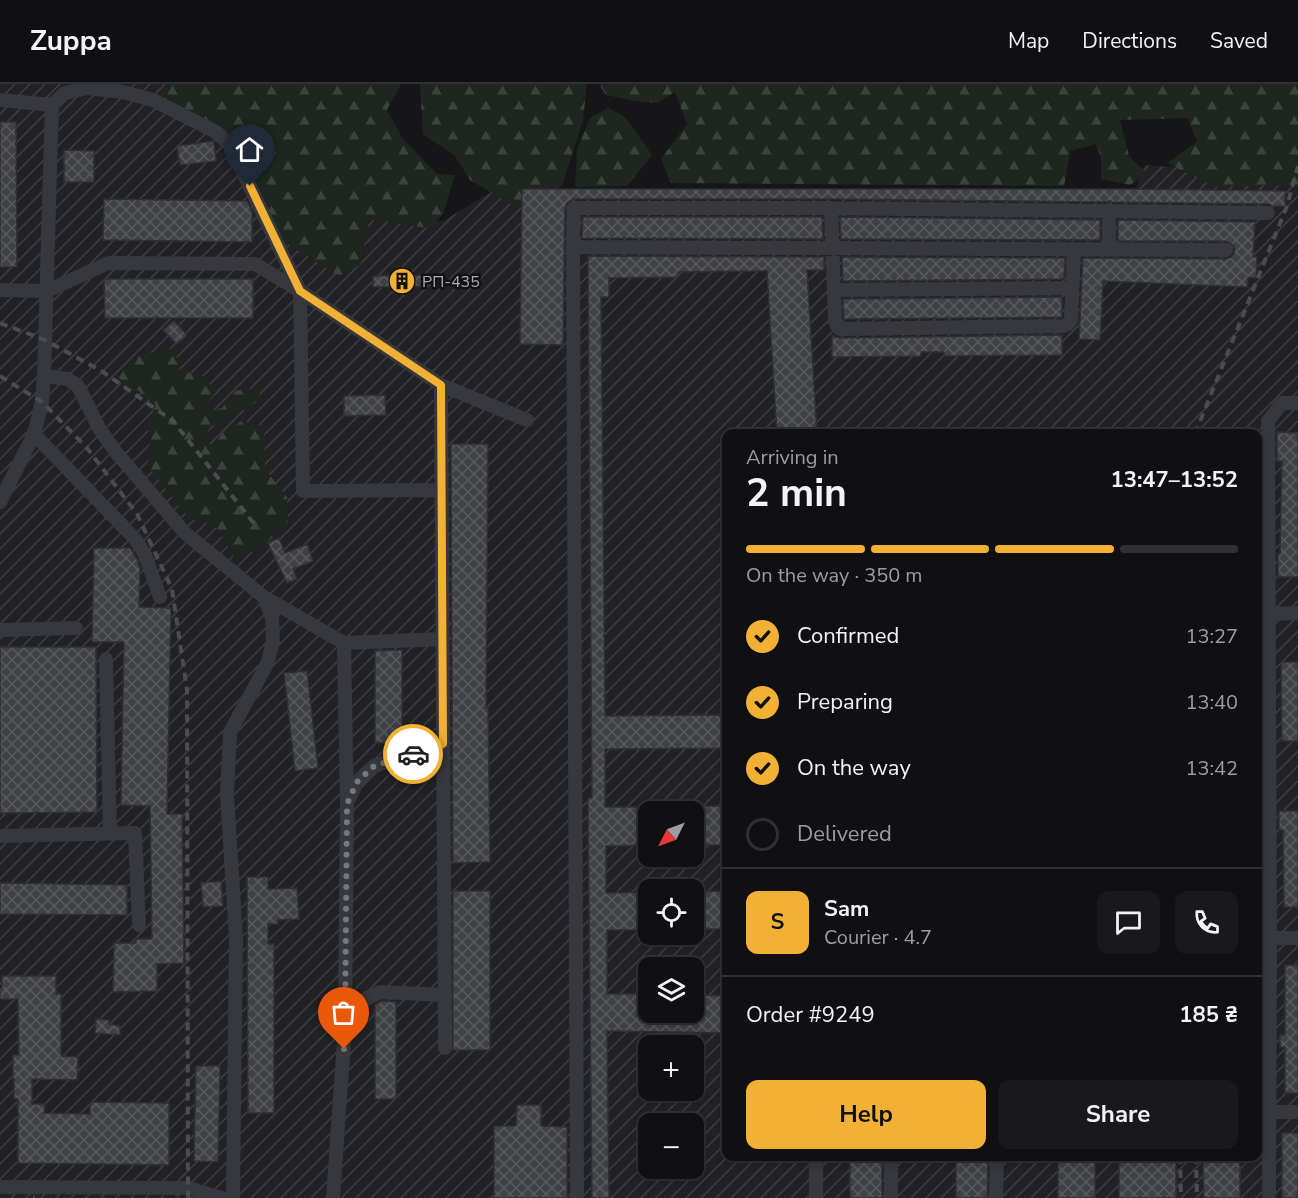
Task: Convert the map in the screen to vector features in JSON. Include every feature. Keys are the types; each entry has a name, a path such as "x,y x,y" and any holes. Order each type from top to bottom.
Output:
{"street":[{"path":"0,502 34,434 42,402 52,105 65,93 87,88 123,92 153,100 216,132 230,145 300,291 303,491 442,490"},
{"path":"0,100 52,105"},
{"path":"578,1198 574,208 1109,210 1268,213"},
{"path":"831,208 835,321 840,329 1064,326 1071,320 1074,250"},
{"path":"1109,210 1109,250"},
{"path":"573,247 1226,250"},
{"path":"0,290 47,291 108,263 255,264 300,291 441,385 527,420"},
{"path":"834,290 1072,288"},
{"path":"44,376 68,379 78,386 99,428 115,451 185,533 264,597 344,644 443,639"},
{"path":"441,385 445,1048"},
{"path":"1269,1198 1269,1112 1263,938 1269,614 1268,421 1282,403 1298,403"},
{"path":"34,434 136,540 145,555 160,597"},
{"path":"233,1198 236,939 227,795 230,732 267,664 273,642 272,618 264,597"},
{"path":"1269,614 1298,613"},
{"path":"0,630 76,628"},
{"path":"333,1198 345,1027 347,804 344,644"},
{"path":"106,658 110,834"},
{"path":"347,804 357,782 374,766 443,744"},
{"path":"0,836 135,833 139,925"},
{"path":"1263,938 1298,938"},
{"path":"345,1027 354,1009 367,998 381,992 444,995"},
{"path":"1269,1112 1298,1112"},
{"path":"816,1161 816,1198"},
{"path":"891,1161 891,1198"},
{"path":"996,1198 997,1161"},
{"path":"0,1187 188,1188 221,1198"}],"shaded area":[{"path":"0,84 169,84 166,98 228,133 283,241 360,265 369,220 443,221 515,178 565,190 1136,189 1145,165 1298,177 1298,1198 0,1198"}],"green space":[{"path":"169,84 401,84 387,110 402,138 437,174 455,175 443,214 429,228 369,220 360,265 339,276 283,241 228,133 166,98"},
{"path":"420,84 587,84 583,120 562,186 516,207 470,180 455,156 423,134"},
{"path":"599,84 1298,84 1298,185 1214,187 1167,163 1197,142 1188,118 1120,120 1129,156 1147,174 1130,185 1101,179 1101,157 1096,144 1070,151 1064,186 671,183 661,159 687,124 675,92 658,103 635,101 606,95"},
{"path":"608,108 625,117 652,155 627,186 575,187 577,150 590,118"},
{"path":"174,348 181,371 201,375 217,391 199,413 222,408 234,391 259,388 260,398 247,410 235,410 224,424 209,426 206,443 214,446 223,432 242,421 264,426 265,469 287,497 288,522 261,549 234,557 214,524 188,518 148,466 150,436 146,427 156,405 138,390 124,392 119,377 134,356"}],"building":[{"path":"0,122 16,122 17,267 0,267"},
{"path":"213,141 216,161 180,165 177,146"},
{"path":"64,150 94,151 94,182 64,182"},
{"path":"522,189 1285,191 1285,206 1110,201 573,199 567,203 565,208 563,345 520,344"},
{"path":"104,199 247,201 252,212 252,242 103,240"},
{"path":"583,217 822,217 823,239 582,238"},
{"path":"840,217 1100,220 1100,240 841,239"},
{"path":"1118,220 1255,222 1253,257 1257,257 1256,278 1248,277 1247,287 1103,281 1100,340 1079,339 1083,258 1226,259 1234,254 1233,245 1226,241 1118,241"},
{"path":"588,256 824,257 824,270 807,270 817,429 777,429 767,271 678,272 678,277 609,278 609,297 601,297 605,716 722,715 722,748 605,749 605,807 638,807 638,845 606,846 606,893 638,892 638,930 607,930 607,994 638,994 638,1023 704,1023 704,995 722,996 722,1033 607,1031 609,1198 592,1198 588,798 592,798"},
{"path":"842,257 1065,258 1064,279 843,281"},
{"name":"РП-435","path":"431,275 431,286 373,287 373,276"},
{"path":"104,279 253,279 253,318 105,318"},
{"path":"1062,297 1062,317 844,319 843,299"},
{"path":"174,321 187,335 177,344 163,330"},
{"path":"1062,335 1062,355 944,356 944,352 921,352 921,356 832,357 832,336 840,338"},
{"path":"385,395 386,415 344,416 344,396"},
{"path":"1277,432 1298,433 1298,577 1278,577 1282,461 1277,461"},
{"path":"451,444 488,444 486,708 488,708 490,862 453,863"},
{"path":"279,538 285,553 307,544 313,561 293,569 297,579 287,583 268,543"},
{"path":"94,548 130,548 140,568 139,607 171,608 167,814 182,814 184,963 157,964 157,991 113,992 114,943 136,943 136,939 152,939 150,806 121,805 124,642 92,642"},
{"path":"0,647 96,647 97,812 0,813"},
{"path":"402,650 402,743 375,743 375,651"},
{"path":"1281,662 1298,662 1298,741 1282,741"},
{"path":"307,671 318,768 295,771 284,673"},
{"path":"704,806 722,806 722,845 704,845"},
{"path":"1279,811 1298,811 1298,907 1284,907 1283,830 1279,830"},
{"path":"247,877 268,877 268,889 297,888 299,919 278,920 278,924 268,924 268,944 274,944 274,1113 248,1113"},
{"path":"221,881 223,906 203,907 201,883"},
{"path":"0,883 127,885 127,915 0,914"},
{"path":"453,891 490,891 490,1050 453,1050"},
{"path":"722,891 722,929 704,929 704,892"},
{"path":"1285,965 1298,965 1298,1093 1285,1093 1285,1047 1280,1047 1280,1035 1285,1035"},
{"path":"2,976 56,976 56,994 61,994 61,1056 78,1057 77,1080 32,1079 32,1104 45,1104 44,1113 90,1114 90,1102 169,1103 169,1165 18,1163 18,1099 14,1099 13,1055 19,1055 18,999 0,999"},
{"path":"382,1001 396,1002 396,1099 375,1099 375,1005"},
{"path":"96,1019 109,1020 109,1024 120,1026 120,1035 95,1033"},
{"path":"196,1066 220,1066 218,1162 194,1161"},
{"path":"517,1105 541,1105 541,1126 567,1127 567,1198 494,1198 494,1126 516,1126"},
{"path":"1282,1133 1298,1133 1298,1198 1282,1198"},
{"path":"850,1161 882,1161 882,1198 850,1198"},
{"path":"956,1161 988,1161 987,1198 956,1198"},
{"path":"1058,1161 1095,1161 1095,1198 1058,1198"},
{"path":"1119,1161 1176,1161 1176,1198 1119,1198"},
{"path":"1203,1161 1240,1161 1240,1198 1204,1198"}],"railway":[{"path":"1197,429 1287,206 1298,166"},
{"path":"0,323 45,340 103,372 173,421 256,526"},
{"path":"0,376 42,402 87,448 137,514 172,589 187,690 188,1198"},
{"path":"1180,1161 1181,1198"},
{"path":"1196,1161 1197,1198"}],"way so far":[{"path":"344,1049 347,804 357,782 374,766 413,754"}],"place":[{"name":"РП-435","path":"402,281"}],"route":[{"path":"250,186 300,291 441,385 443,744 413,754"}]}
